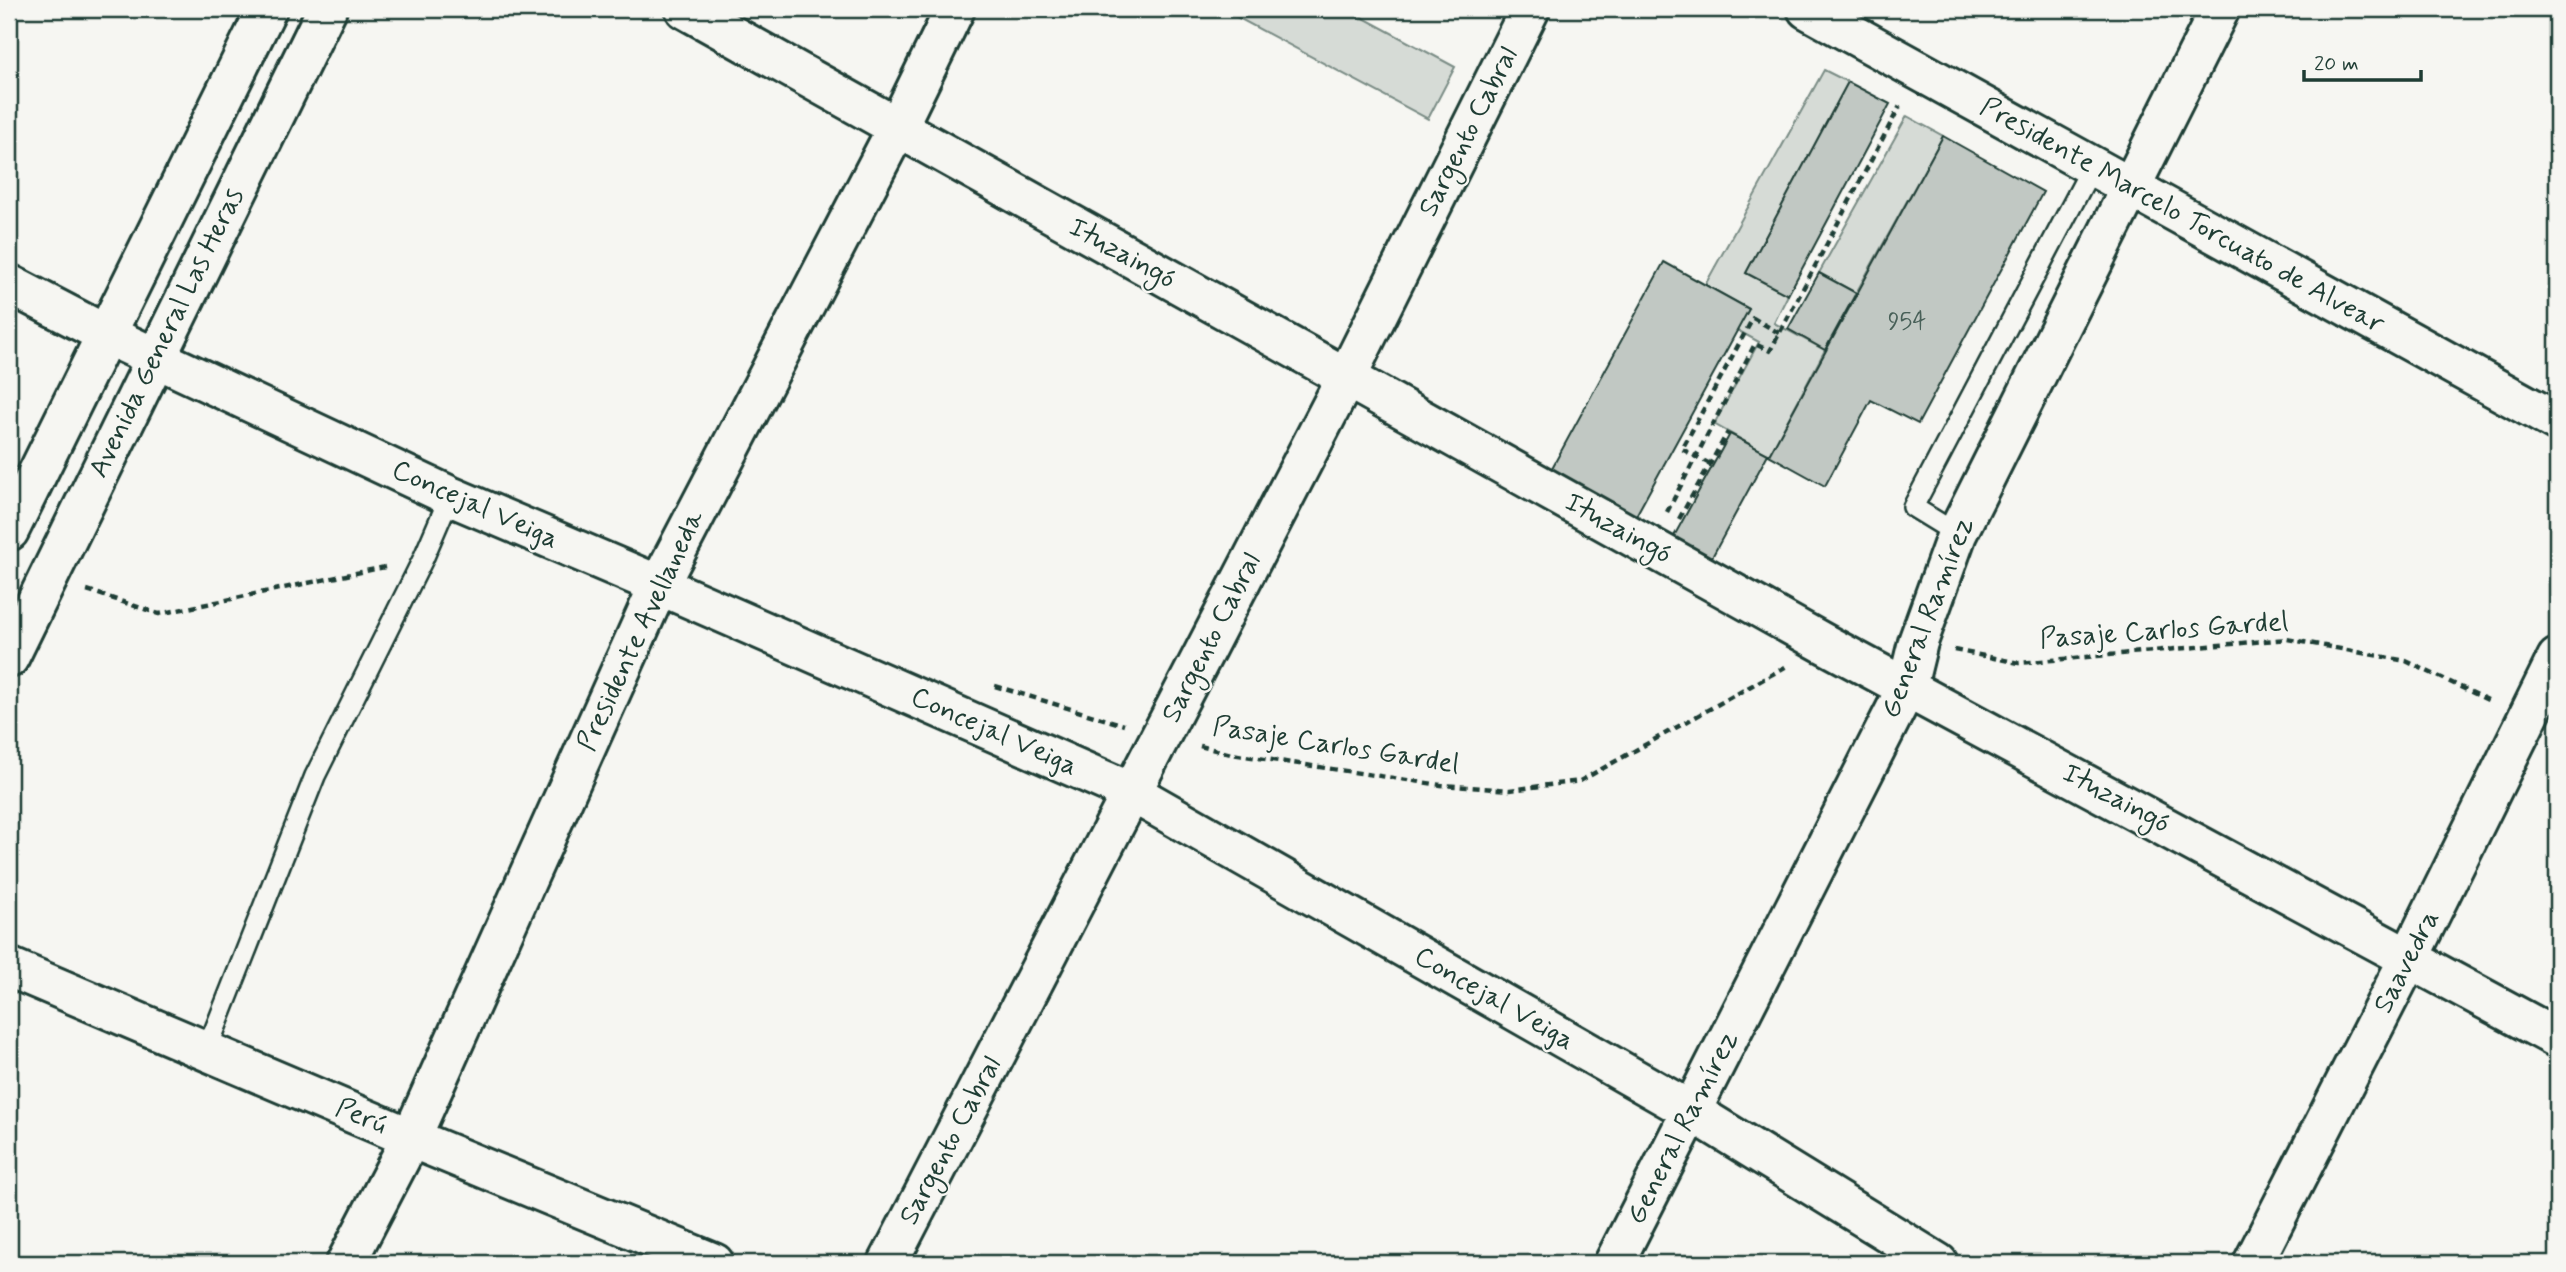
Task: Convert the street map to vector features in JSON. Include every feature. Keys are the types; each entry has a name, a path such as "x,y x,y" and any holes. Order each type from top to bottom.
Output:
{"street":[{"name":"Avenida General Las Heras","path":"9,531 267,9"},
{"name":"Avenida General Las Heras","path":"9,658 327,9"},
{"name":"Ituzaingó","path":"685,9 1825,644 2557,1038"},
{"name":"Presidente Avellaneda","path":"346,1263 411,1138 659,585 897,128 955,9"},
{"name":"Sargento Cabral","path":"888,1263 1346,378 1530,9"},
{"name":"Presidente Marcelo Torcuato de Alvear","path":"1807,9 2557,422"},
{"name":"General Ramírez","path":"1614,1263 1907,687 1918,642 1957,534 2220,9"},
{"name":"Concejal Veiga","path":"9,284 105,334 450,496 1133,793 1691,1111 1938,1263"},
{"name":"Saavedra","path":"2253,1263 2410,957 2557,659"},
{"name":"Perú","path":"9,967 206,1052 714,1263"}],"lane":[{"path":"1957,534 1913,507 2092,167"},
{"path":"206,1052 315,776 423,559 450,496"}],"path":[{"path":"1648,546 1755,344 1770,351 1919,71"},
{"path":"1710,464 1682,449 1753,318 1779,333"},
{"path":"1678,522 1728,432"},
{"path":"48,577 159,614 423,559"},
{"name":"Pasaje Carlos Gardel","path":"1918,642 2019,663 2287,639 2406,661 2489,701 2522,726"},
{"name":"Pasaje Carlos Gardel","path":"989,685 1161,737 1231,754 1441,785 1510,790 1580,781 1753,687 1825,644"}],"shaded area":[{"path":"1236,9 1347,9 1455,67 1428,119 1233,15"},
{"path":"1824,70 1848,82 1746,273 1788,295 1774,323 1825,350 1769,455 1714,424 1759,342 1737,330 1749,309 1705,285"},
{"path":"1907,116 1943,136 1856,293 1819,273"}],"building":[{"path":"1848,82 1890,104 1788,295 1746,273"},
{"path":"1943,136 2043,192 1918,424 1871,400 1825,486 1769,455"},
{"path":"1664,262 1749,309 1632,523 1547,477"},
{"path":"1819,273 1856,293 1825,350 1788,329"},
{"path":"1730,434 1768,454 1711,559 1673,538"}]}
